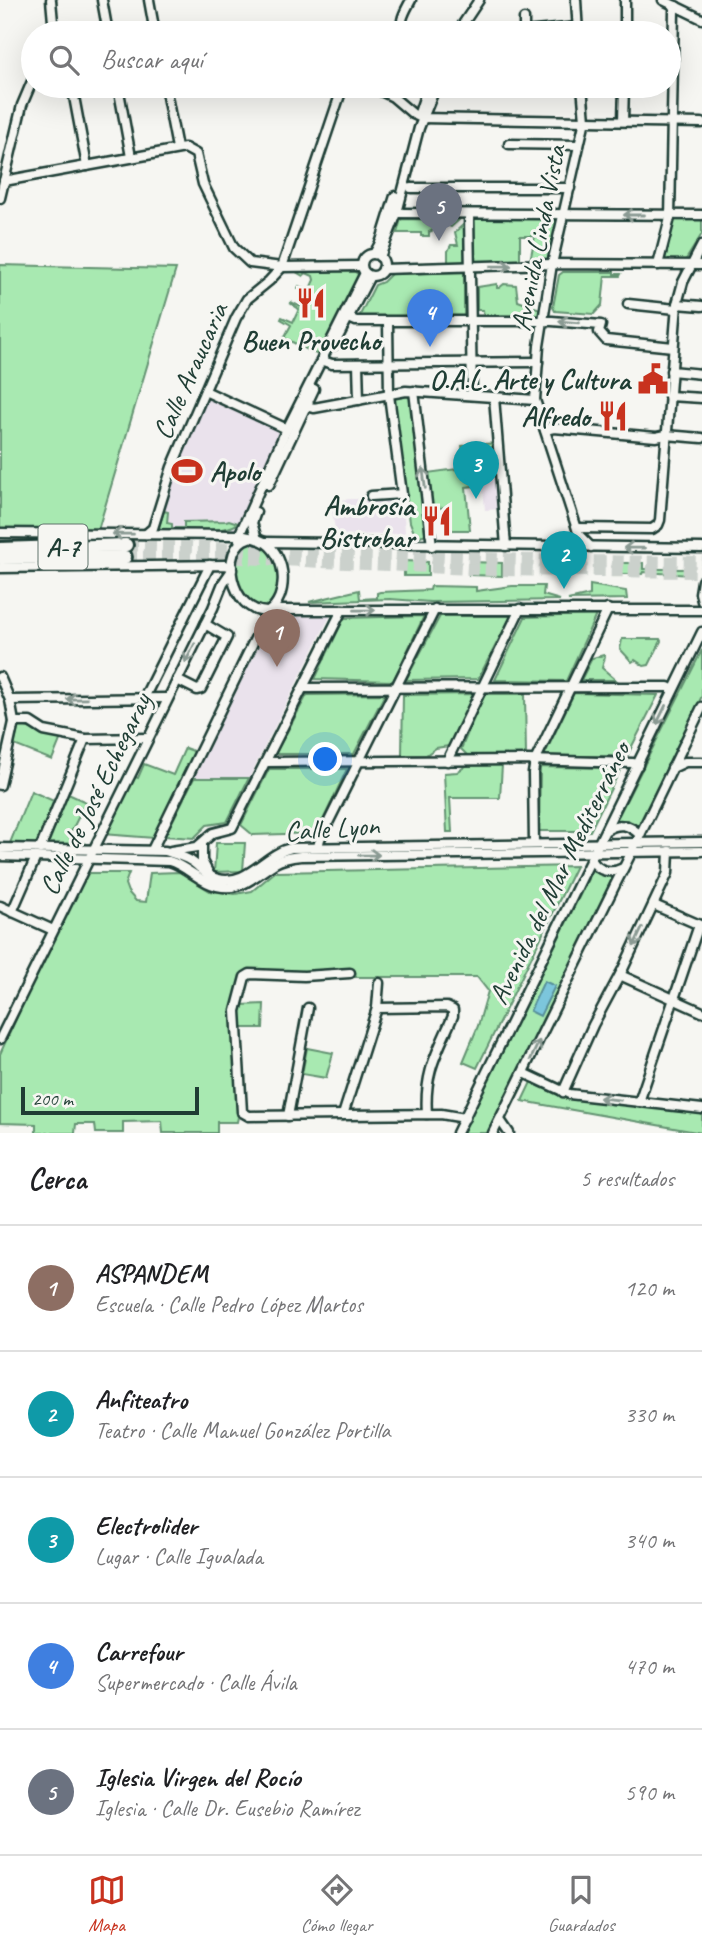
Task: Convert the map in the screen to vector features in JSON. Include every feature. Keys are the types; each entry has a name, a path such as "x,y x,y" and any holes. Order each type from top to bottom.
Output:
{"highway":[{"path":"0,542 55,543 75,547"},
{"name":"A-7","path":"0,549 75,547 126,551 0,558"}],"street":[{"path":"51,0 53,21"},
{"path":"102,0 106,21"},
{"path":"149,0 153,21"},
{"path":"402,21 411,0"},
{"path":"465,21 479,0"},
{"path":"471,21 485,0"},
{"path":"576,0 577,21"},
{"path":"625,0 625,21"},
{"path":"663,0 702,19"},
{"path":"675,21 676,6"},
{"path":"0,198 25,98"},
{"path":"74,98 87,166"},
{"path":"120,98 131,157"},
{"path":"167,98 176,144"},
{"name":"Calle Araucaria","path":"153,532 172,467 241,307 282,267 339,98"},
{"path":"394,98 420,118 702,123"},
{"path":"377,255 397,213 425,98"},
{"path":"377,255 420,118 430,98"},
{"name":"Avenida Linda Vista","path":"535,400 552,264 585,120 583,98"},
{"path":"623,121 624,98"},
{"path":"658,265 670,215 670,98"},
{"path":"4,181 131,157 176,144 190,146 196,154 203,184 234,247 254,264 365,272 377,276 383,269 384,262 377,255"},
{"path":"509,144 579,145"},
{"path":"411,188 570,188"},
{"path":"397,213 702,215"},
{"path":"469,214 472,395"},
{"path":"578,531 652,529 658,525 677,306 690,265 702,245"},
{"path":"152,850 270,611 282,593 282,573 277,557 257,540 252,530 253,518 349,318 365,272 364,258 377,255"},
{"path":"383,269 552,264 702,265"},
{"path":"365,272 281,440 240,535 232,568 234,587 242,600 253,610 270,611 608,608 702,610"},
{"path":"628,304 702,306"},
{"path":"349,318 356,321 388,322 543,321 601,325 599,332 606,340 673,346"},
{"path":"371,496 402,494 389,395 388,322"},
{"path":"326,362 389,365 538,362"},
{"path":"358,364 359,400"},
{"path":"671,371 702,374"},
{"path":"205,391 287,429 292,427 306,406"},
{"path":"306,406 314,408 414,391 535,400 578,531 591,547"},
{"path":"414,391 432,546"},
{"path":"669,396 702,398"},
{"path":"494,397 506,546"},
{"path":"277,425 289,420 293,415"},
{"path":"277,425 281,440"},
{"path":"545,430 554,428 656,437 666,435 702,438"},
{"path":"276,469 288,435 287,429"},
{"path":"557,546 573,544 578,531"},
{"path":"0,533 153,532 240,535 257,540 432,546 702,548"},
{"path":"239,544 257,540"},
{"path":"0,569 210,565 232,568"},
{"path":"144,698 210,565"},
{"name":"Calle de José Echegaray","path":"0,1039 232,568"},
{"path":"702,581 702,601"},
{"path":"534,844 535,761 608,608"},
{"path":"318,847 435,609"},
{"path":"447,761 520,609"},
{"path":"165,851 189,849 202,844 214,833 232,828 342,610"},
{"path":"177,680 197,690 201,689 227,637 205,624"},
{"name":"Avenida del Mar Mediterráneo","path":"457,1133 702,632"},
{"path":"0,677 10,700 14,722 0,785"},
{"path":"303,688 668,687 673,690"},
{"path":"10,700 167,698"},
{"name":"Avenida del Mar Mediterráneo","path":"493,1133 672,768 682,759 702,707"},
{"path":"14,722 30,722 44,731 85,739 148,738"},
{"path":"12,912 85,739"},
{"path":"682,759 702,762"},
{"path":"266,762 535,761 638,765"},
{"path":"606,830 623,824 631,827 639,839 702,842"},
{"name":"Calle Lyon","path":"89,855 165,851 190,860 211,876 221,880 235,880 244,877 282,850 318,847 599,843 639,839"},
{"path":"202,844 202,861 211,876"},
{"name":"Calle Lyon","path":"0,848 169,861 186,867 205,881 228,887 247,883 281,860 301,856 592,856 633,852 702,851"},
{"path":"562,1092 587,1036 654,905 668,873 669,851"},
{"name":"Calle Lyon","path":"0,856 38,853"},
{"path":"592,856 597,867 606,872 616,872 623,868"},
{"path":"639,1102 700,925 654,905"},
{"path":"0,906 53,930"},
{"path":"350,973 304,976 250,974 245,977 236,1011 242,1112 249,1116 426,1114 465,1118"},
{"path":"620,975 702,1012"},
{"path":"343,1115 377,1008 379,983"},
{"path":"377,1008 447,1007 453,1010 453,1016 426,1081 426,1114"},
{"path":"288,1116 308,1008"},
{"path":"524,1073 562,1092 702,1109"},
{"path":"500,1120 509,1133"}],"shaded area":[{"path":"208,396 283,431 234,530 155,531 169,483"},
{"path":"497,465 500,509 485,510 481,467"},
{"path":"403,497 405,532 336,535 330,500"},
{"path":"330,616 249,778 194,778 273,617"}],"green space":[{"path":"474,218 559,218 550,261 530,261 535,236 520,236 520,261 475,262"},
{"path":"401,219 459,220 451,227 437,223 436,229 429,232 429,236 421,236 421,233 397,233"},
{"path":"673,219 702,219 702,234 685,261 662,262"},
{"path":"464,224 465,264 448,264 451,245 458,245 455,232"},
{"path":"0,265 176,269 98,530 0,529"},
{"path":"354,271 359,275 318,355 284,338 291,325 281,319 282,317 293,322 299,309 290,303 301,307 308,293 298,288 299,286 309,291 314,280 313,276 306,273 303,276 296,272"},
{"path":"464,272 464,316 359,317 375,285 391,274"},
{"path":"563,272 621,274 605,276 602,305 594,314 555,311 553,307 559,275"},
{"path":"497,284 497,288 504,284 516,285 518,301 540,309 540,315 484,316 483,310 477,310 477,287"},
{"path":"411,396 426,534 420,536 413,530 410,522 394,397"},
{"path":"495,443 497,465 481,467 483,485 466,487 470,530 449,530 446,507 431,509 427,473 465,468 462,446"},
{"path":"164,511 168,512 167,523 172,524 172,528 184,528 184,522 229,520 238,523 214,530 161,530 159,527"},
{"path":"250,542 261,545 269,552 278,574 277,597 272,605 264,609 255,608 247,602 238,582 237,559 242,549"},
{"path":"404,561 428,562 428,576 404,576"},
{"path":"469,562 502,563 502,576 469,575"},
{"path":"618,563 643,563 643,569 693,569 691,575 643,572 618,574"},
{"path":"590,585 626,591 627,599 568,600 590,595"},
{"path":"431,586 476,587 476,591 512,586 544,586 543,595 560,600 430,602 390,599 309,602 359,590 360,599 377,598 377,593 380,592 430,590"},
{"path":"596,615 566,681 495,680 525,617"},
{"path":"424,616 393,681 315,679 344,618"},
{"path":"440,616 511,616 478,679 406,680"},
{"path":"622,639 661,641 649,665 644,666 635,660 632,662 620,649"},
{"path":"702,650 702,696 640,822 641,825 639,827 628,820 614,820 619,815"},
{"path":"604,655 602,668 616,680 581,680 592,658"},
{"path":"574,693 658,695 627,756 544,756"},
{"path":"385,694 354,754 275,754 307,695"},
{"path":"476,694 449,746 436,748 426,755 402,755 403,695"},
{"path":"484,694 525,694 526,756 468,756 461,749"},
{"path":"19,725 61,738 52,760 14,745"},
{"path":"185,748 196,752 154,838 103,834 133,776 138,778 144,764 173,775"},
{"path":"469,764 502,765 500,798 450,798 452,832 447,832 444,773 457,772"},
{"path":"540,767 621,768 590,831 539,831"},
{"path":"269,769 347,769 317,833 253,835 241,825"},
{"path":"194,778 249,778 227,822 207,825 194,838 165,836"},
{"path":"31,791 56,802 37,845 10,843"},
{"path":"66,793 86,802 69,836 91,846 46,845"},
{"path":"216,843 245,843 243,871 214,872"},
{"path":"576,866 477,1068 463,1062 478,1026 488,991 477,977 353,977 352,970 299,974 248,972 234,1010 239,1112 237,1122 217,1122 217,1133 163,1133 162,1121 123,1122 123,1133 96,1133 95,1124 76,1124 75,1133 36,1133 36,1124 0,1123 0,1054 83,873 129,873 125,884 128,892 136,901 146,902 150,873 179,872 210,891 235,894 252,891 275,872"},
{"path":"591,868 599,874 613,877 488,1133 462,1133 588,879"},
{"path":"264,1004 263,1028 239,1028 241,1005"},
{"path":"307,1048 333,1053 326,1078 302,1074"},
{"path":"531,1082 563,1097 702,1113 702,1133 522,1101"}],"water":[{"path":"544,981 555,986 540,1016 530,1011"}],"tunnel":[{"path":"126,545 558,561 702,562"},
{"path":"125,557 221,557 490,570 702,572"}],"place":[{"name":"Iglesia Virgen del Rocío","path":"439,241"},
{"name":"Buen Provecho","path":"311,303"},
{"name":"Carrefour","path":"430,347"},
{"name":"O.A.L. Arte y Cultura","path":"653,379"},
{"name":"Alfredo","path":"613,416"},
{"name":"Apolo","path":"187,471"},
{"name":"Electrolider","path":"476,499"},
{"name":"Ambrosía Bistrobar","path":"437,521"},
{"name":"Anfiteatro","path":"564,589"},
{"name":"ASPANDEM","path":"277,667"}]}
